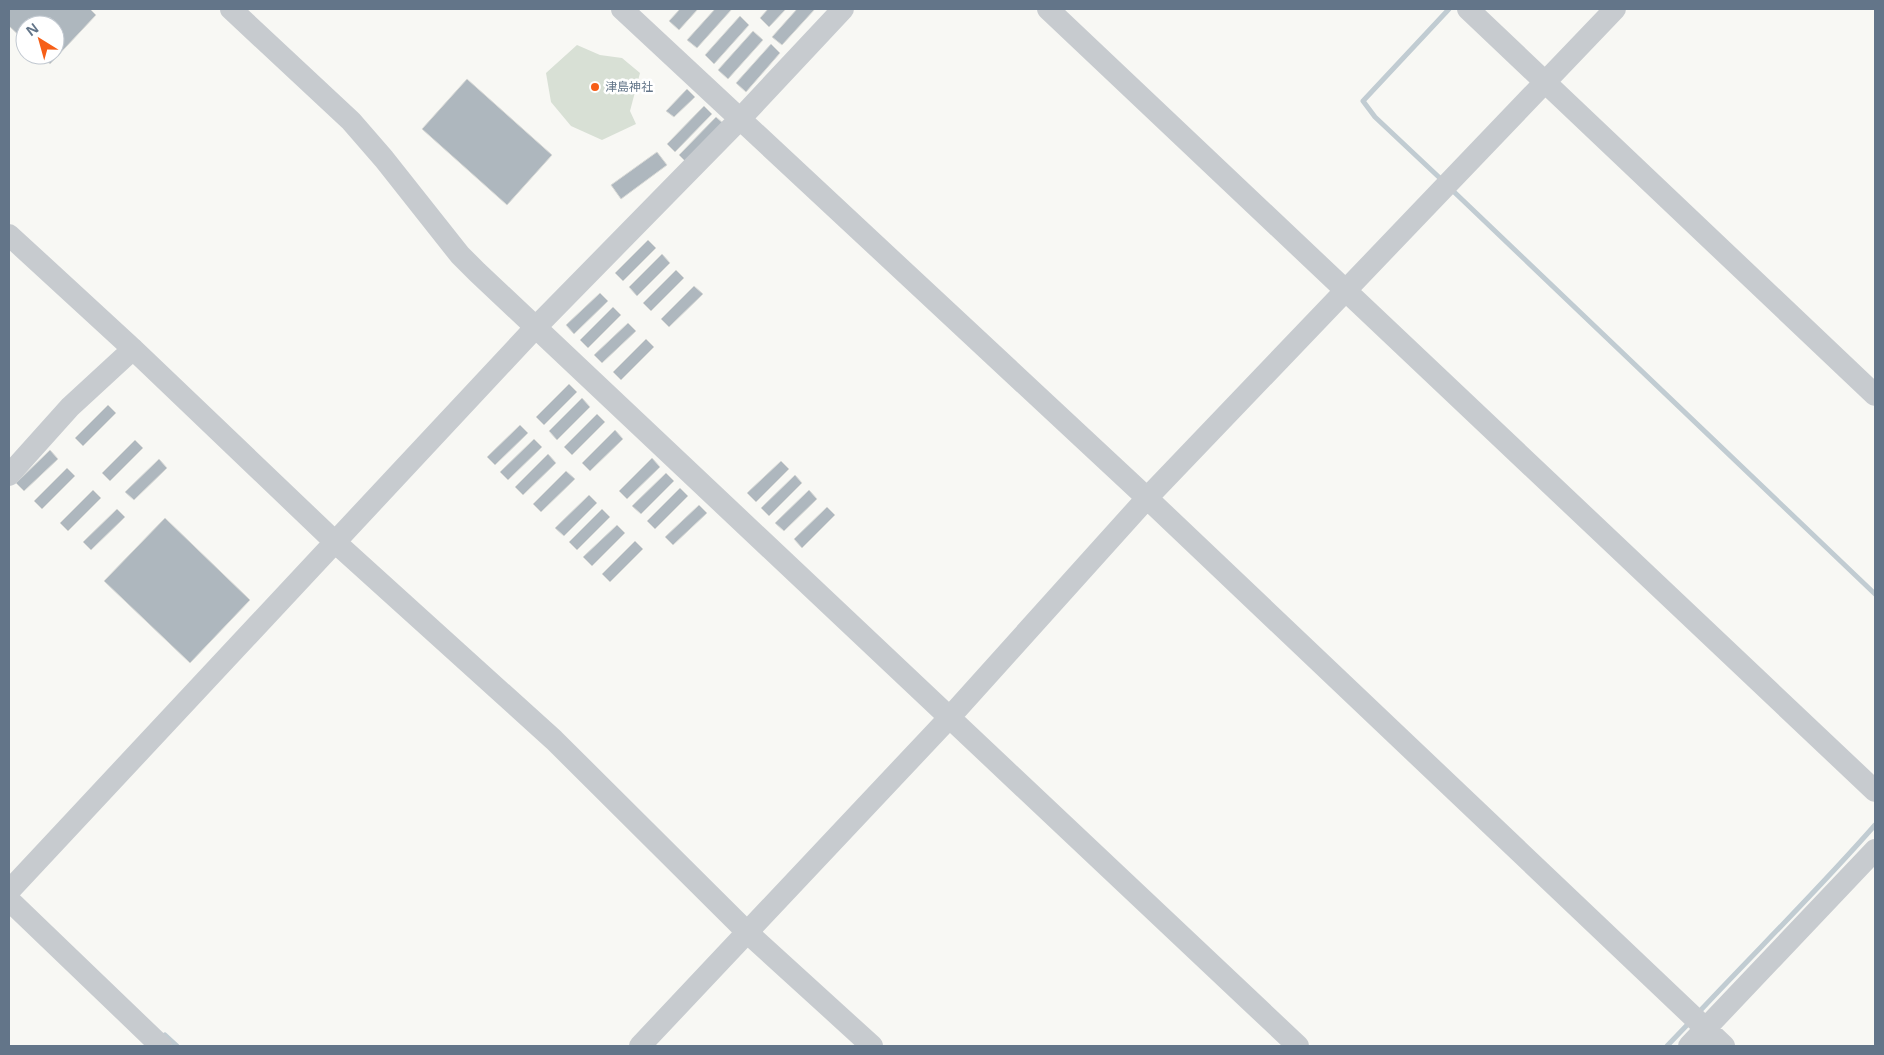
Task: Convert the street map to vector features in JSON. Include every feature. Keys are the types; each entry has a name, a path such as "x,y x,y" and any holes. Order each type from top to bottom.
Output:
{"street":[{"path":"231,9 351,121 374,146 460,255 535,328 1298,1046"},
{"path":"622,9 1147,498 1724,1046"},
{"path":"9,891 535,328 739,120 843,9"},
{"path":"1048,9 1875,791"},
{"path":"1468,9 1875,394"},
{"path":"640,1046 949,718 1147,498 1614,9"},
{"path":"9,235 335,542 554,740 748,933 872,1046"},
{"path":"9,475 70,407 132,350"},
{"path":"1689,1046 1875,850"},
{"path":"9,900 162,1046"}],"shaded area":[{"path":"577,45 600,55 622,58 640,73 630,111 636,124 602,140 571,126 551,102 546,73"}],"building":[{"path":"9,9 90,9 96,15 65,48 65,15 15,15 15,32 9,26"},
{"path":"680,9 698,9 679,30 669,21"},
{"path":"715,9 732,9 697,48 687,40"},
{"path":"768,9 786,9 769,27 760,18"},
{"path":"797,9 815,9 782,45 772,37"},
{"path":"740,16 749,25 714,64 705,55"},
{"path":"753,31 763,40 728,79 718,70"},
{"path":"771,44 780,53 746,92 736,83"},
{"path":"467,79 552,155 507,205 422,129"},
{"path":"687,89 695,97 674,117 666,111"},
{"path":"704,106 712,114 675,152 667,144"},
{"path":"716,117 725,125 688,164 679,155"},
{"path":"657,152 667,165 621,199 611,185"},
{"path":"648,240 656,248 623,281 615,273"},
{"path":"662,254 670,263 637,296 629,287"},
{"path":"676,270 684,278 651,311 643,303"},
{"path":"694,286 703,294 669,327 661,319"},
{"path":"600,293 608,301 574,334 566,325"},
{"path":"613,307 621,315 588,348 580,340"},
{"path":"628,323 636,331 602,363 594,355"},
{"path":"646,339 654,347 621,380 613,372"},
{"path":"569,384 577,392 544,425 536,417"},
{"path":"582,398 590,407 557,440 549,431"},
{"path":"108,405 116,413 83,446 75,438"},
{"path":"597,414 605,422 572,455 564,447"},
{"path":"520,425 528,433 495,465 487,457"},
{"path":"615,430 623,439 590,471 582,463"},
{"path":"534,439 542,447 508,480 500,472"},
{"path":"135,440 143,448 110,481 102,473"},
{"path":"50,450 58,459 24,491 16,483"},
{"path":"548,454 556,463 523,495 515,487"},
{"path":"652,458 660,467 627,499 619,491"},
{"path":"159,459 167,468 134,500 125,492"},
{"path":"781,461 789,469 756,502 747,493"},
{"path":"67,468 75,476 42,509 34,501"},
{"path":"566,471 575,479 541,512 533,504"},
{"path":"666,473 674,481 641,514 632,506"},
{"path":"795,475 802,483 769,516 761,508"},
{"path":"680,488 688,496 655,529 647,521"},
{"path":"93,490 101,498 68,531 60,523"},
{"path":"809,490 817,499 784,531 775,523"},
{"path":"589,495 597,503 564,536 555,528"},
{"path":"699,505 707,513 673,545 665,537"},
{"path":"827,507 835,515 802,548 794,539"},
{"path":"117,509 125,517 91,550 83,542"},
{"path":"602,509 610,517 577,550 569,542"},
{"path":"165,518 250,600 190,663 104,581"},
{"path":"617,525 625,533 592,566 583,557"},
{"path":"635,541 643,549 610,582 602,574"}],"waterway":[{"path":"1443,181 1375,117 1363,101 1449,9"},
{"path":"1451,189 1875,594"},
{"path":"1697,1014 1875,825"},
{"path":"1667,1046 1690,1022"},
{"path":"165,1035 177,1046"}],"place":[{"name":"津島神社","path":"595,87"}]}
